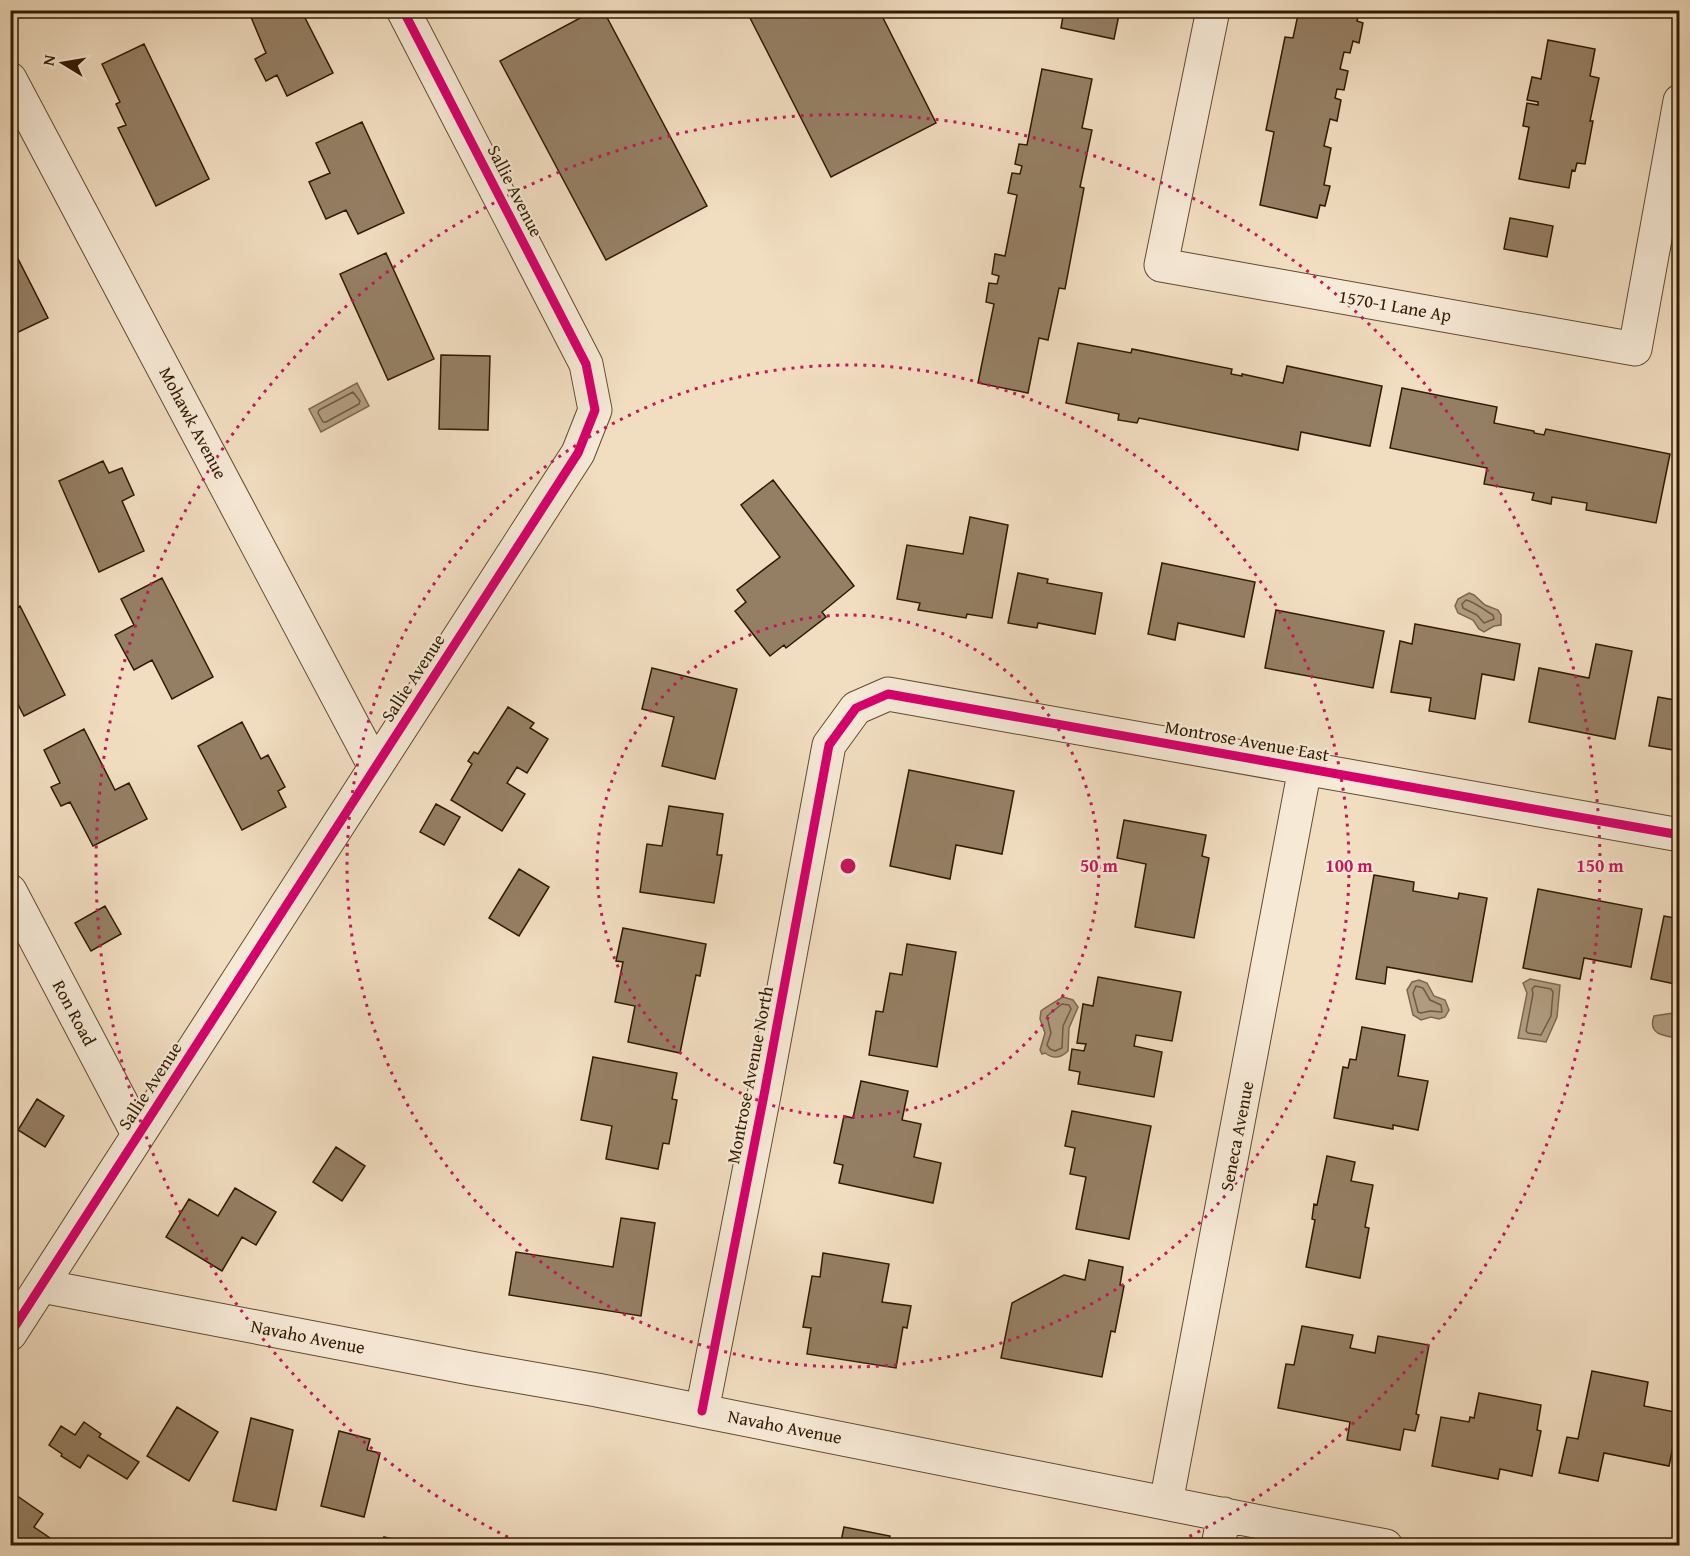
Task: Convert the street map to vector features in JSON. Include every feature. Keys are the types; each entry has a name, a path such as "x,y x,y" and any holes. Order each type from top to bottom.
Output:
{"street":[{"name":"Sallie Avenue","path":"10,1335 578,453 595,410 586,364 403,10"},
{"name":"1570-1 Lane Ap","path":"1213,10 1161,265 1635,349 1680,101"},
{"name":"Mohawk Avenue","path":"10,79 375,767"},
{"name":"Montrose Avenue East","path":"829,745 856,708 888,694 1680,835"},
{"name":"Montrose Avenue North","path":"702,1411 829,745"},
{"name":"Seneca Avenue","path":"1166,1503 1305,768"},
{"name":"Ron Road","path":"10,891 138,1134"},
{"name":"Navaho Avenue","path":"42,1286 702,1411 1386,1545"},
{"path":"1218,1545 1224,1514"}],"water":[{"path":"357,383 369,406 321,432 309,409"},
{"path":"1469,593 1485,605 1498,610 1501,615 1501,625 1484,632 1473,620 1458,613 1455,606 1458,599"},
{"path":"1530,979 1560,985 1557,1017 1546,1042 1518,1038 1527,993 1523,983"},
{"path":"1419,980 1427,983 1434,996 1445,1000 1449,1010 1445,1017 1421,1020 1413,1015 1407,990 1412,982"},
{"path":"1063,997 1073,1000 1078,1007 1069,1028 1068,1051 1057,1057 1042,1054 1040,1050 1045,1033 1040,1019 1041,1011"},
{"path":"1679,1007 1679,1038 1655,1031 1652,1022 1654,1016 1673,1013"}],"building":[{"path":"248,10 297,10 298,14 302,12 333,73 287,96 277,75 266,81 255,59 266,53"},
{"path":"595,10 603,10 707,206 606,260 500,61"},
{"path":"746,10 879,10 936,123 831,177"},
{"path":"1064,10 1120,10 1114,39 1061,28"},
{"path":"1299,10 1366,10 1365,14 1359,13 1357,21 1363,23 1359,43 1353,41 1350,53 1344,52 1340,69 1348,71 1344,90 1337,89 1335,98 1341,100 1337,121 1330,119 1324,146 1331,148 1324,185 1330,186 1325,206 1320,205 1317,218 1260,205 1274,132 1266,130 1285,37 1293,38"},
{"path":"1548,40 1595,49 1590,76 1599,78 1590,121 1593,121 1585,164 1577,163 1575,171 1572,170 1569,188 1519,179 1529,127 1523,126 1527,103 1538,105 1538,102 1527,100 1532,77 1541,79"},
{"path":"144,44 209,179 156,206 118,128 126,125 116,104 120,102 102,64"},
{"path":"1042,69 1092,79 1082,128 1092,130 1080,187 1084,188 1065,289 1059,288 1048,340 1039,338 1028,393 978,383 994,304 986,302 989,283 997,284 999,276 992,274 995,254 1005,256 1017,195 1008,193 1012,173 1020,174 1022,166 1015,164 1019,144 1027,145"},
{"path":"362,122 404,213 358,234 346,210 326,219 309,182 330,173 316,143"},
{"path":"1510,218 1553,226 1547,257 1504,249"},
{"path":"10,243 48,318 10,336"},
{"path":"386,253 434,359 388,380 340,274"},
{"path":"1078,343 1131,353 1132,349 1232,369 1231,374 1242,376 1242,374 1283,383 1287,366 1382,386 1370,446 1301,432 1298,450 1139,418 1137,423 1118,420 1119,414 1066,403"},
{"path":"441,355 490,356 488,430 439,429"},
{"path":"1402,388 1497,407 1494,423 1534,431 1534,433 1544,435 1546,429 1670,454 1656,523 1586,510 1587,503 1552,497 1551,504 1532,500 1534,493 1484,484 1487,468 1390,448"},
{"path":"103,461 109,473 122,468 134,495 122,501 144,551 99,572 59,481"},
{"path":"773,480 854,586 822,612 826,617 786,648 784,645 770,656 735,611 746,602 737,590 780,557 741,505"},
{"path":"970,517 1008,525 992,618 967,614 966,618 918,610 920,603 897,599 907,545 963,554"},
{"path":"1162,563 1255,582 1244,637 1178,623 1175,640 1148,634"},
{"path":"1018,573 1048,579 1047,583 1102,593 1095,634 1038,623 1037,628 1008,623"},
{"path":"162,578 213,677 172,699 152,660 134,670 115,635 134,625 121,599"},
{"path":"20,606 65,695 24,716 10,689 10,611"},
{"path":"1276,610 1384,631 1373,688 1265,668"},
{"path":"1415,624 1520,644 1514,680 1482,674 1475,719 1429,711 1431,698 1391,692 1400,641 1412,644"},
{"path":"1596,644 1632,651 1615,739 1529,722 1539,668 1589,678"},
{"path":"652,668 737,689 715,779 662,766 674,717 642,709"},
{"path":"1658,697 1680,701 1680,751 1649,746"},
{"path":"508,707 534,723 530,728 548,739 527,773 517,767 507,783 525,794 502,831 451,800 472,764 468,761 474,752 478,754"},
{"path":"242,722 261,759 268,755 285,787 278,791 286,807 242,830 198,746"},
{"path":"84,729 115,790 129,783 147,819 93,846 70,802 61,806 51,787 60,783 44,750"},
{"path":"909,770 1014,791 1002,854 956,845 950,879 890,866"},
{"path":"436,804 460,817 444,845 420,832"},
{"path":"669,806 723,814 717,855 722,855 714,903 640,892 647,844 662,846"},
{"path":"1124,820 1206,835 1202,856 1209,858 1194,938 1135,927 1146,864 1117,858"},
{"path":"519,869 549,887 519,936 489,918"},
{"path":"1374,875 1414,882 1413,891 1458,899 1459,893 1487,898 1472,982 1387,967 1385,984 1356,979"},
{"path":"1538,889 1642,909 1631,967 1584,958 1580,979 1523,968"},
{"path":"105,906 121,934 91,951 75,923"},
{"path":"1664,916 1680,919 1680,985 1651,979"},
{"path":"623,928 706,944 700,976 696,975 680,1053 628,1042 635,1006 615,1002 623,962 616,961"},
{"path":"907,944 956,952 937,1067 869,1055 876,1011 883,1012 890,973 902,975"},
{"path":"1098,977 1181,992 1172,1041 1136,1035 1134,1046 1162,1052 1154,1097 1078,1084 1080,1072 1069,1070 1072,1049 1084,1051 1086,1044 1077,1043 1083,1004 1093,1006"},
{"path":"1362,1027 1405,1035 1398,1076 1428,1081 1418,1130 1393,1125 1393,1129 1334,1118 1343,1067 1348,1068 1350,1059 1356,1060"},
{"path":"593,1057 677,1073 672,1099 677,1100 669,1144 663,1143 658,1169 606,1159 612,1126 581,1120"},
{"path":"861,1081 908,1091 902,1120 921,1124 914,1157 941,1163 933,1203 839,1183 843,1165 834,1163 844,1116 853,1118"},
{"path":"37,1099 64,1116 45,1147 18,1130"},
{"path":"1072,1111 1151,1126 1129,1239 1076,1229 1086,1177 1070,1174 1075,1148 1065,1146"},
{"path":"336,1147 365,1166 342,1201 313,1182"},
{"path":"1327,1156 1355,1162 1351,1181 1373,1185 1365,1227 1369,1228 1360,1278 1306,1267 1315,1220 1312,1219 1314,1204 1317,1205"},
{"path":"235,1188 276,1212 256,1245 242,1237 222,1271 166,1237 189,1199 218,1216"},
{"path":"621,1218 655,1223 641,1316 509,1295 516,1252 613,1267"},
{"path":"823,1253 889,1264 882,1302 911,1306 907,1328 903,1327 896,1368 807,1354 811,1328 803,1327 812,1276 820,1277"},
{"path":"1089,1260 1123,1267 1120,1285 1124,1286 1115,1332 1111,1331 1102,1377 1001,1358 1012,1303 1064,1275 1085,1280"},
{"path":"1302,1326 1353,1335 1350,1348 1375,1353 1378,1336 1429,1345 1415,1431 1404,1429 1400,1450 1347,1440 1350,1422 1278,1408 1286,1364 1294,1365"},
{"path":"1592,1371 1648,1382 1644,1406 1680,1413 1669,1466 1604,1453 1598,1481 1559,1473 1567,1437 1578,1439"},
{"path":"1479,1393 1541,1405 1537,1430 1541,1431 1532,1476 1500,1469 1498,1479 1432,1466 1441,1417 1469,1422 1470,1417 1474,1418"},
{"path":"177,1407 218,1432 189,1481 147,1456"},
{"path":"251,1418 293,1430 276,1510 233,1501"},
{"path":"84,1422 101,1434 99,1437 139,1462 127,1479 88,1455 80,1468 49,1445 61,1426 75,1435"},
{"path":"339,1431 370,1439 367,1450 380,1453 364,1517 321,1506"},
{"path":"13,1493 43,1514 34,1527 50,1538 45,1546 18,1546 10,1540 10,1497"},
{"path":"844,1527 890,1536 888,1546 840,1546"},
{"path":"384,1537 418,1545 383,1546"}],"cycle path":[{"path":"10,1334 578,453 595,410 586,364 403,10"},
{"path":"702,1411 829,745 856,708 888,694 1680,835"}]}
